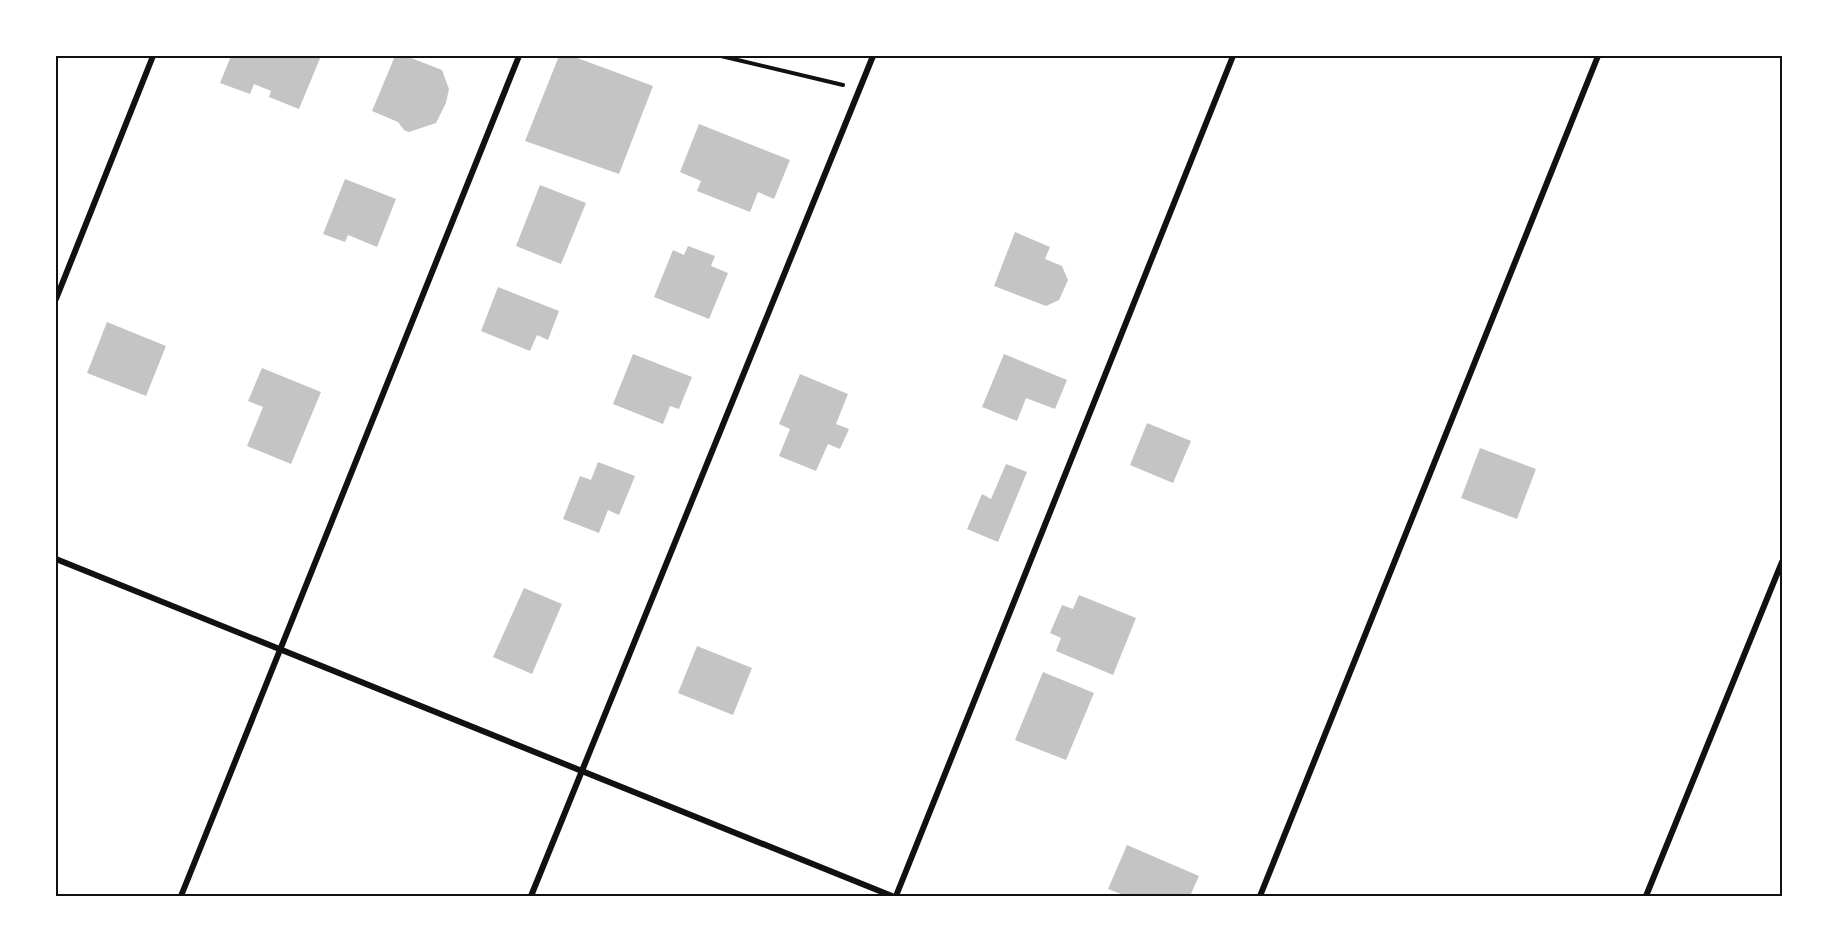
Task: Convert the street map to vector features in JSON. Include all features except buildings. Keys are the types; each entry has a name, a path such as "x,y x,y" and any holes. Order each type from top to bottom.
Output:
{"street":[{"path":"56,299 153,56"},
{"path":"181,897 519,56"},
{"path":"531,897 873,56"},
{"path":"56,559 894,897 1233,56"},
{"path":"1260,897 1598,56"},
{"path":"1646,897 1782,562"}],"path":[{"path":"721,56 860,89"}]}
